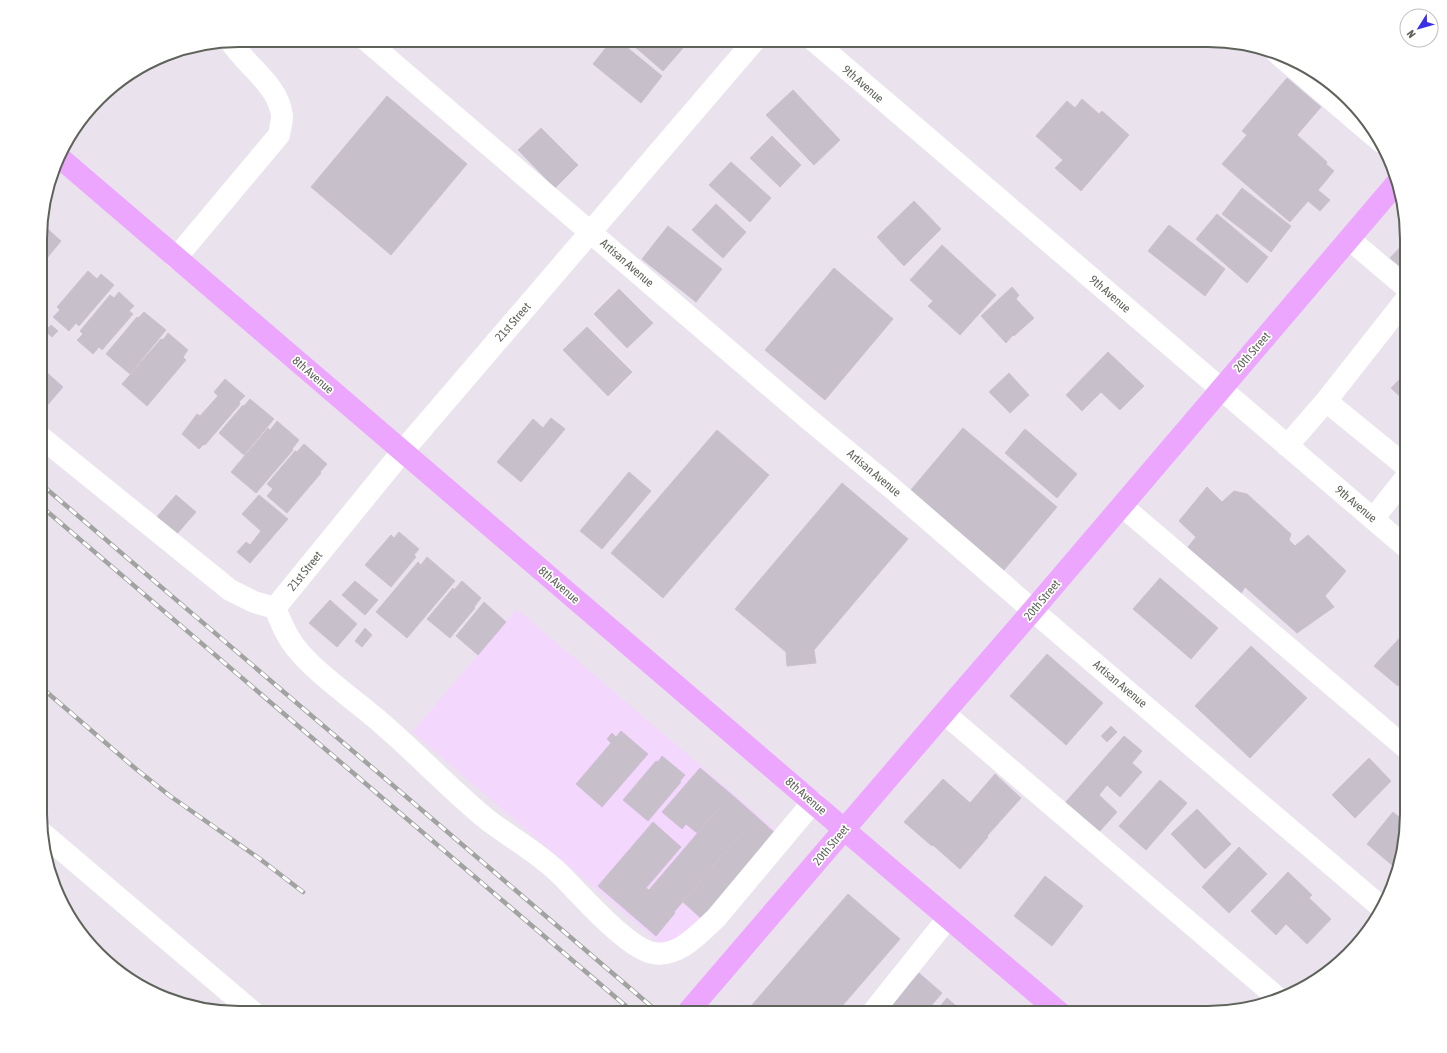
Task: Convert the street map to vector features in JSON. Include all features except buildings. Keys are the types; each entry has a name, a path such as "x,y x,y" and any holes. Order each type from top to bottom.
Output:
{"main road":[{"name":"8th Avenue","path":"64,161 402,452 1052,1006"},
{"name":"20th Street","path":"693,1006 1393,189"}],"street":[{"path":"176,258 279,135 282,118 279,104 268,86 234,47"},
{"name":"Artisan Avenue","path":"374,47 1377,904"},
{"name":"21st Street","path":"275,608 402,452 749,47"},
{"name":"9th Avenue","path":"821,47 1400,542"},
{"path":"1294,68 1365,128"},
{"path":"1349,239 1400,282"},
{"path":"1287,446 1326,401 1400,307"},
{"path":"1326,401 1400,461"},
{"path":"47,442 230,590 254,602 275,608 285,631 296,648 315,668 381,723 489,821 560,873 601,916 622,935 641,948 653,953 668,952 682,946 701,932 716,918 813,802"},
{"path":"1373,519 1400,485"},
{"path":"1122,506 1400,743"},
{"path":"944,713 1274,994"},
{"path":"50,847 56,857 245,1006"},
{"path":"878,1006 948,918"}],"shaded area":[{"path":"517,609 777,831 672,954 412,732"}],"railway":[{"path":"47,489 651,1006"},
{"path":"47,511 626,1006"},
{"path":"47,692 136,769 170,796 260,859 303,892"}]}
